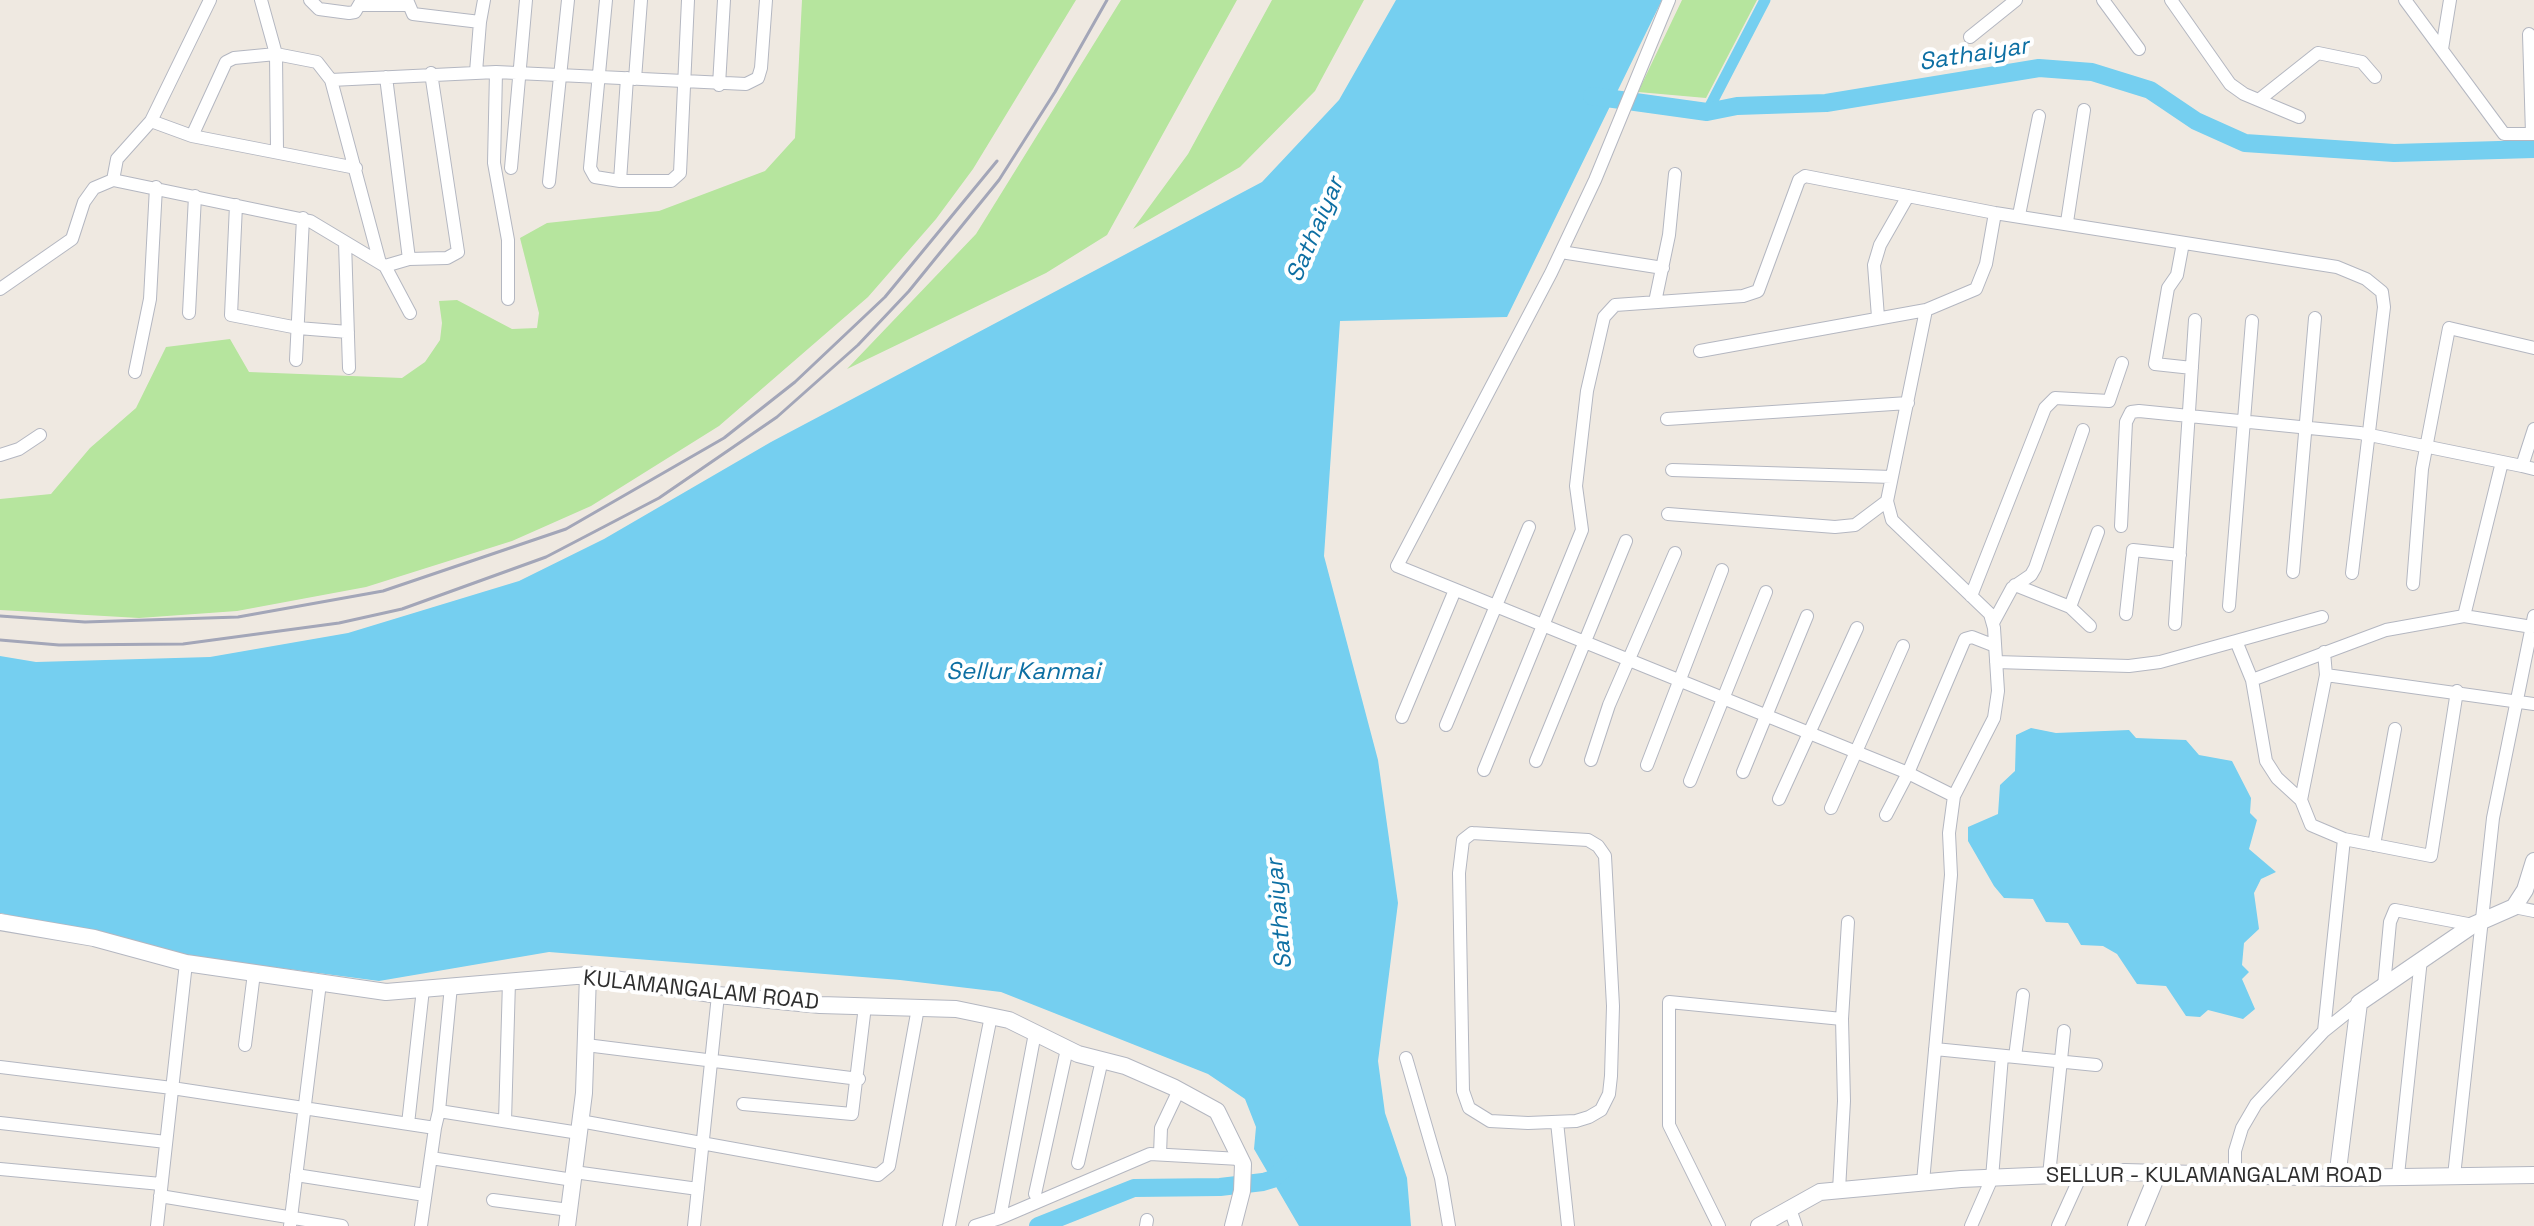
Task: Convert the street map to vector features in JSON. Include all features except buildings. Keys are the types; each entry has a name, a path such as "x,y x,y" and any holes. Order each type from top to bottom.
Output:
{"main road":[{"path":"2337,1178 2359,1003 2476,924 2514,907 2525,890 2534,861"},
{"name":"KULAMANGALAM ROAD","path":"0,922 94,938 186,963 386,992 588,975 718,995 956,1009 1009,1020 1067,1049 1125,1066 1217,1111 1242,1162 1242,1191 1233,1226"},
{"path":"568,1218 586,1045 588,975"},
{"name":"SELLUR - KULAMANGALAM ROAD","path":"1759,1226 1820,1192 1923,1182 2082,1173 2337,1178 2534,1175"},
{"path":"2136,1226 2158,1173"}],"street":[{"path":"113,180 117,159 151,121 210,0"},
{"path":"261,0 276,54 277,150"},
{"path":"310,0 319,9 349,13 355,12 362,2 407,2 413,14 420,16 480,22"},
{"path":"476,72 484,0"},
{"path":"511,168 526,0"},
{"path":"549,182 568,0"},
{"path":"606,0 591,174 620,181 671,181 678,177 688,0"},
{"path":"620,181 641,0"},
{"path":"719,85 724,0"},
{"path":"331,80 496,72 746,84 758,78 766,0"},
{"path":"1669,0 1561,252 1397,566 1908,773 1954,796"},
{"path":"1970,37 2016,0"},
{"path":"2103,0 2139,49"},
{"path":"2171,0 2237,91 2299,117"},
{"path":"2405,0 2504,134 2533,134 2529,34"},
{"path":"2442,49 2450,0"},
{"path":"2260,99 2318,53 2362,62 2375,77"},
{"path":"192,136 226,62 234,58 276,54 317,62 331,80 382,264 410,313"},
{"path":"496,72 494,163 508,240 508,299"},
{"path":"0,289 72,239 84,202 94,188 113,180 303,218 382,264 454,256 459,244 431,73"},
{"path":"386,77 409,259"},
{"path":"2067,222 2084,110"},
{"path":"2019,215 2039,116"},
{"path":"151,121 192,136 277,150 356,168"},
{"path":"1655,302 1663,268 1675,174"},
{"path":"1484,770 1544,628 1582,518 1575,498 1579,454 1587,391 1604,317 1615,305 1743,296 1758,291 1802,177 1995,213 2337,267 2366,279 2382,292 2384,307 2352,573"},
{"path":"135,372 150,299 156,187"},
{"path":"189,313 193,290 195,196"},
{"path":"1878,317 1874,265 1880,245 1908,196"},
{"path":"236,205 231,315 298,328 348,332"},
{"path":"1700,351 1926,310 1976,289 1986,264 1995,213"},
{"path":"296,360 303,218"},
{"path":"345,242 349,368"},
{"path":"2183,243 2177,275 2168,288 2155,364 2192,368"},
{"path":"1561,252 1663,268"},
{"path":"1923,1182 1951,875 1949,833 1954,796 1994,718 1996,662 1990,614 1892,520 1887,501 1926,310"},
{"path":"2293,572 2315,318"},
{"path":"2175,624 2195,320"},
{"path":"2229,606 2252,321"},
{"path":"2413,584 2427,445 2449,328 2534,348"},
{"path":"1971,596 2045,408 2055,398 2109,401 2122,363"},
{"path":"1667,419 1908,403"},
{"path":"2121,526 2127,416 2139,411 2367,434 2528,468 2534,429"},
{"path":"1993,623 2015,585 2031,575 2035,568 2083,430"},
{"path":"0,455 19,449 40,435"},
{"path":"2464,616 2502,462"},
{"path":"1672,470 1892,477"},
{"path":"1668,514 1835,527 1855,525 1887,501"},
{"path":"1446,725 1529,527"},
{"path":"2070,607 2098,532"},
{"path":"1536,761 1626,541"},
{"path":"2126,614 2133,550 2180,555"},
{"path":"1591,760 1675,553"},
{"path":"1647,765 1722,570"},
{"path":"2015,585 2070,607 2090,626"},
{"path":"1402,717 1455,590"},
{"path":"1690,781 1766,592"},
{"path":"1743,772 1807,616"},
{"path":"2252,680 2386,630 2464,616 2533,622 2493,818 2476,924 2454,1176"},
{"path":"1996,662 2129,666 2160,662 2322,617"},
{"path":"1779,799 1857,628"},
{"path":"1886,815 1908,773 1965,639 1972,637 1995,646"},
{"path":"2236,641 2252,680 2266,761 2277,778 2301,800 2311,825 2344,839 2431,856 2457,691"},
{"path":"1831,808 1903,646"},
{"path":"2301,800 2326,675 2324,652"},
{"path":"2326,675 2534,704"},
{"path":"2374,845 2395,729"},
{"path":"1472,833 1588,840 1598,846 1605,856 1613,1006 1609,1094 1601,1110 1589,1117 1557,1122 1490,1121 1469,1108 1463,1091 1459,852 1463,840 1472,833"},
{"path":"2324,1031 2344,839"},
{"path":"2514,907 2534,911"},
{"path":"2384,986 2390,922 2395,910 2476,924"},
{"path":"1839,1190 1844,1101 1842,1019 1848,922"},
{"path":"2398,1175 2421,959"},
{"path":"157,1226 186,963"},
{"path":"245,1045 254,973"},
{"path":"505,1121 509,981"},
{"path":"290,1221 320,983"},
{"path":"421,1226 439,1111 451,986"},
{"path":"408,1124 423,989"},
{"path":"694,1226 718,995"},
{"path":"1971,1226 1992,1178 2008,1057 2023,995"},
{"path":"1719,1226 1669,1125 1669,1002 1842,1019"},
{"path":"2235,1175 2235,1151 2242,1128 2256,1104 2324,1031 2359,1003"},
{"path":"743,1104 849,1115 855,1109 865,1006"},
{"path":"439,1111 704,1144 869,1175 885,1172 918,1008"},
{"path":"949,1226 991,1016"},
{"path":"2049,1175 2064,1031"},
{"path":"1000,1218 1035,1033"},
{"path":"586,1045 859,1079"},
{"path":"1035,1194 1067,1049"},
{"path":"1935,1049 2096,1065"},
{"path":"1406,1058 1441,1178 1449,1226"},
{"path":"1078,1163 1102,1060"},
{"path":"0,1067 172,1088 435,1128"},
{"path":"1160,1154 1161,1128 1179,1090"},
{"path":"1557,1122 1568,1226"},
{"path":"0,1123 166,1142"},
{"path":"975,1226 1000,1218 1127,1161 1160,1154 1242,1162"},
{"path":"431,1158 698,1189"},
{"path":"0,1169 161,1190 290,1221 342,1226"},
{"path":"2058,1226 2082,1173"},
{"path":"296,1175 425,1195"},
{"path":"493,1200 568,1218"},
{"path":"1790,1209 1796,1226"}],"green space":[{"path":"802,0 1076,0 973,169 936,219 868,297 719,426 591,506 512,541 366,587 237,611 139,618 0,610 0,499 51,494 90,448 136,408 166,347 230,339 249,372 402,378 425,362 440,340 442,323 439,301 457,300 512,329 537,328 539,313 520,238 547,223 659,211 765,171 795,138"},
{"path":"1121,0 1237,0 1107,235 1046,273 847,369 976,234"},
{"path":"1272,0 1364,0 1315,91 1240,167 1133,229 1188,154"},
{"path":"1682,0 1757,0 1706,98 1638,92"}],"water":[{"name":"Sellur Kanmai","path":"1396,0 1662,0 1507,317 1340,321 1324,556 1378,760 1398,903 1378,1061 1385,1113 1407,1178 1411,1226 1299,1226 1254,1149 1256,1127 1245,1099 1208,1074 1001,992 900,980 549,952 379,981 189,956 0,913 0,656 36,662 210,657 348,633 519,581 604,539 771,442 1262,182 1339,100"},
{"path":"2031,728 2056,733 2129,730 2136,738 2186,740 2199,755 2232,761 2251,798 2250,813 2257,820 2249,849 2276,872 2261,879 2254,893 2259,929 2244,943 2242,965 2249,972 2242,979 2255,1009 2243,1019 2208,1010 2200,1017 2186,1016 2166,986 2137,984 2117,954 2103,946 2081,945 2068,923 2046,922 2033,899 2004,898 1994,886 1968,841 1968,827 1998,814 2000,785 2015,771 2016,735"}],"waterway":[{"path":"1707,112 1765,0"},
{"name":"Sathaiyar","path":"1592,96 1707,112 1737,106 1826,103 2039,68 2092,72 2150,90 2196,121 2245,143 2394,153 2534,149"},
{"name":"Sathaiyar","path":"1038,1226 1134,1188 1220,1187 1263,1182 1273,1179 1289,1164"}],"railway":[{"path":"0,640 59,645 183,644 339,623 402,609 546,557 659,498 777,417 858,345 909,291 999,180 1055,92 1107,0"},
{"path":"0,616 85,622 238,617 383,591 566,529 724,438 795,382 885,297 997,161"}]}
